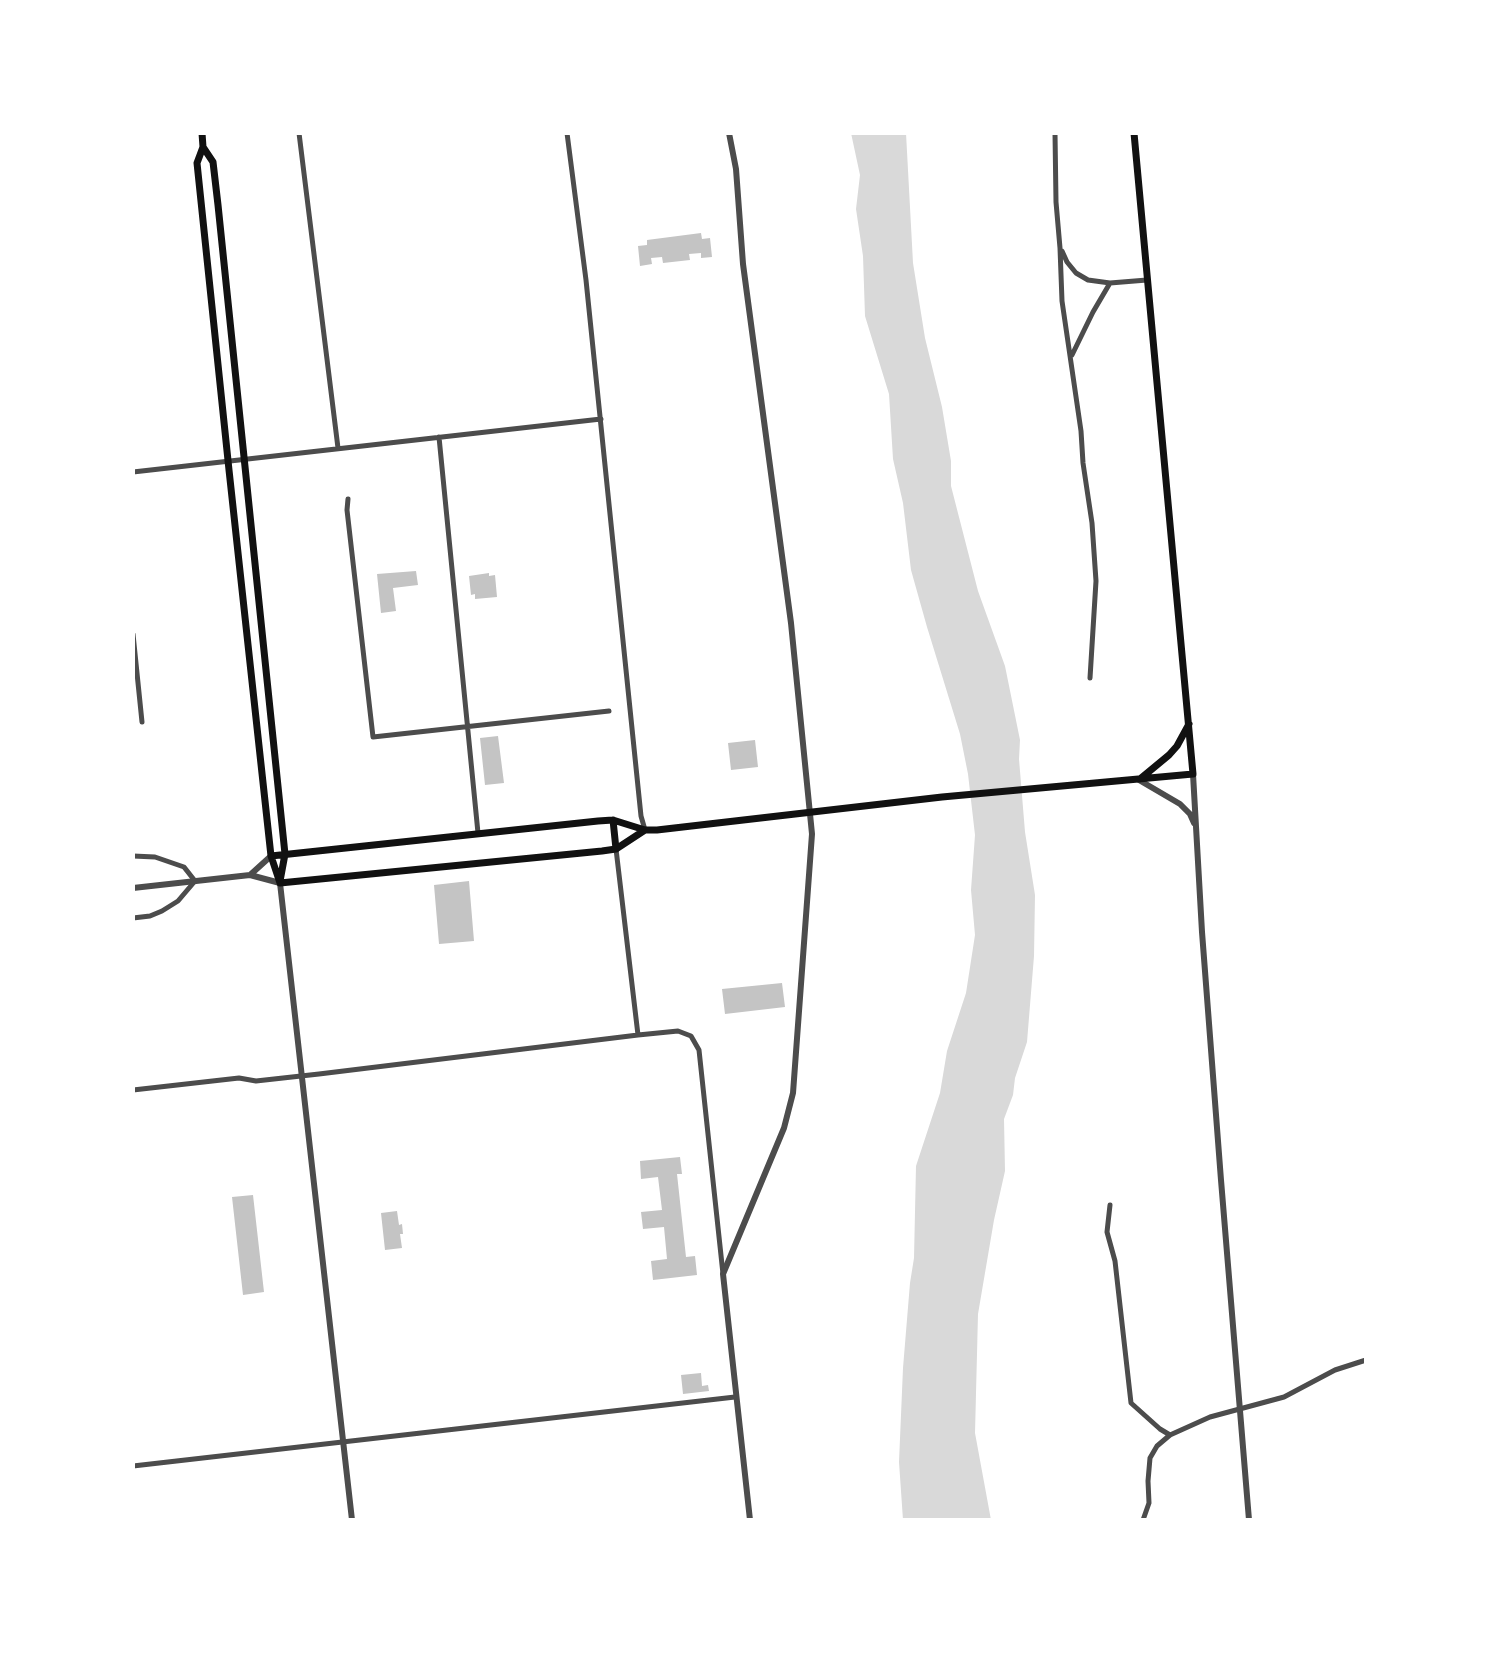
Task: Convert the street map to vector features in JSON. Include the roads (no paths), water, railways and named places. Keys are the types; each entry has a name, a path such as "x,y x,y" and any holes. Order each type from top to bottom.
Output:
{"main road":[{"path":"202,133 203,147 197,163 271,856 280,883"},
{"path":"271,856 613,820 645,830 943,797 1193,774 1134,133"},
{"path":"203,147 213,162 285,854 280,883"},
{"path":"1139,780 1170,755 1189,723"},
{"path":"613,820 616,849"},
{"path":"280,883 616,849 645,830"}],"street":[{"path":"299,133 338,448"},
{"path":"566,133 586,281 641,816 645,830"},
{"path":"723,1275 784,1128 793,1093 812,834 791,623 743,264 736,169 729,133"},
{"path":"1055,133 1062,301 1071,357 1096,581 1090,678"},
{"path":"1060,248 1076,273 1088,280 1111,283 1147,280"},
{"path":"1071,357 1111,283"},
{"path":"133,472 601,419"},
{"path":"439,437 478,833"},
{"path":"348,499 347,510 373,737 609,711"},
{"path":"133,634 142,722"},
{"path":"1193,774 1249,1520"},
{"path":"1139,780 1180,804 1195,826"},
{"path":"616,849 638,1035"},
{"path":"133,856 155,857 184,867 195,881"},
{"path":"250,875 271,856"},
{"path":"133,888 250,875 280,883 352,1520"},
{"path":"133,918 162,911 178,901 195,881"},
{"path":"133,1090 239,1078 256,1081 303,1076 678,1031 691,1037 699,1050 750,1520"},
{"path":"1110,1205 1107,1232 1115,1261 1130,1403 1170,1435"},
{"path":"1143,1520 1149,1503 1147,1481 1150,1458 1157,1446 1170,1435 1210,1417 1284,1396 1335,1370 1366,1360"},
{"path":"133,1466 735,1397"}]}
